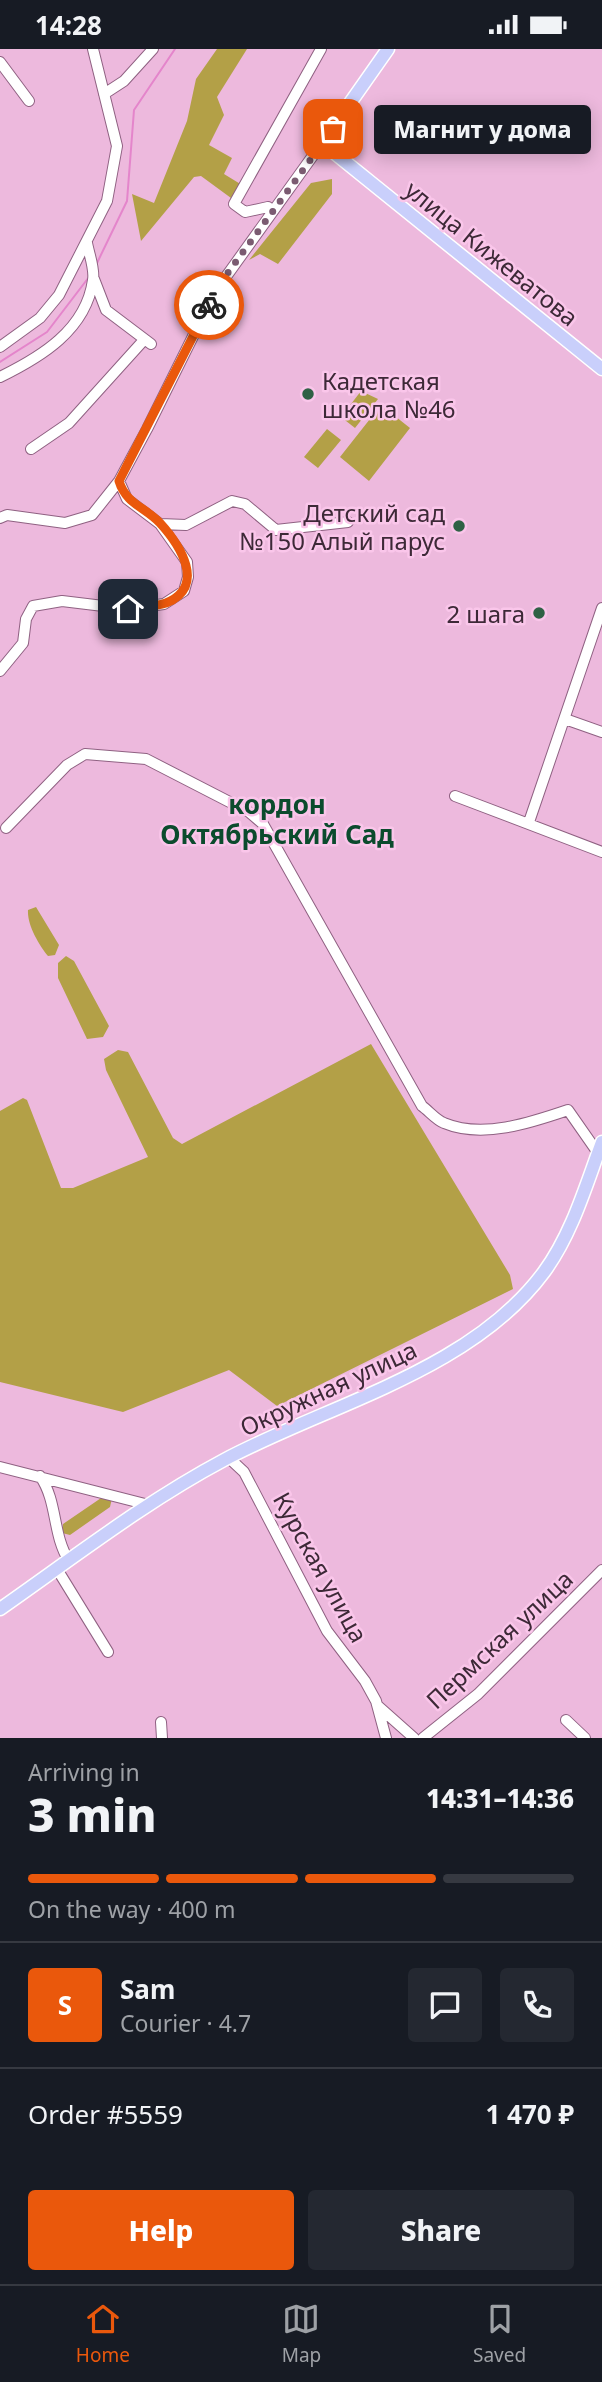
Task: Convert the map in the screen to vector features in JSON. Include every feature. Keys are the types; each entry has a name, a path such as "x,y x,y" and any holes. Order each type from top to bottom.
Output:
{"main road":[{"path":"323,143 388,49"},
{"name":"улица Кижеватова","path":"323,143 602,369"},
{"name":"Окружная улица","path":"0,1609 149,1505 229,1458 452,1352 496,1323 526,1296 546,1270 564,1239 599,1156"}],"street":[{"path":"0,347 40,318 59,295 107,201 117,161 115,132 93,49"},
{"path":"104,94 124,81 152,49"},
{"path":"273,211 268,207 245,212 234,204 321,49"},
{"path":"0,62 29,101"},
{"path":"2,516 65,523 92,515 119,481 215,292 323,143"},
{"path":"31,449 69,423 148,343 106,310 94,278 87,243"},
{"path":"0,377 56,344 75,324 94,278"},
{"path":"0,671 23,643 26,619 33,606 62,601 128,609 164,604 184,591 188,577 187,562 160,524 127,499 119,481"},
{"path":"160,524 186,525 232,501 245,504 276,530 348,522"},
{"path":"529,822 602,608"},
{"path":"565,719 602,732"},
{"path":"6,828 67,765 85,754 146,759 249,812 263,824 422,1105 441,1122 468,1130 503,1127 568,1110 599,1156"},
{"path":"455,796 602,852"},
{"name":"Курская улица","path":"229,1458 244,1472 327,1632 365,1681 377,1706 386,1738"},
{"path":"0,1467 149,1505"},
{"path":"40,1476 53,1501 59,1545 69,1561"},
{"path":"53,1501 55,1492 70,1483"},
{"path":"57,1569 108,1652"},
{"name":"Пермская улица","path":"424,1738 478,1694 602,1570"},
{"name":"Пермская улица","path":"377,1706 414,1738"},
{"path":"566,1720 584,1738"},
{"path":"161,1722 162,1738"}],"shaded area":[{"path":"217,49 247,49 217,97 224,115 209,145 232,158 224,174 242,185 231,198 201,176 194,177 141,241 132,194 154,203 187,121 196,79"},
{"path":"332,179 332,194 278,264 260,254 249,260 311,183"},
{"path":"361,391 378,399 355,428 341,417"},
{"path":"381,405 410,428 369,481 340,457"},
{"path":"327,429 341,440 318,468 304,457"},
{"path":"36,907 59,945 55,955 48,956 37,941 28,916 28,910"},
{"path":"66,956 74,961 109,1026 103,1037 87,1039 58,978 58,963"},
{"path":"371,1044 510,1275 513,1289 277,1406 229,1370 123,1412 0,1382 0,1111 23,1098 27,1100 61,1188 73,1188 148,1157 106,1070 104,1059 118,1050 128,1052 173,1138 182,1144"},
{"path":"104,1496 112,1498 110,1507 70,1535 62,1533 63,1524"}],"waterway":[{"path":"97,263 127,201 134,110 175,49"},
{"path":"0,362 47,332 89,277"}],"way so far":[{"path":"209,305 224,278 333,129"}],"place":[{"name":"Магнит у дома","path":"333,129"},
{"name":"Кадетская школа №46","path":"308,394"},
{"name":"Детский сад №150 Алый парус","path":"459,526"},
{"name":"2 шага","path":"539,613"}],"district":[{"name":"кордон Октябрьский Сад","path":"277,818"}],"route":[{"path":"128,609 164,604 178,597 184,591 188,577 187,562 176,545 155,519 127,499 119,481 209,305"}]}
